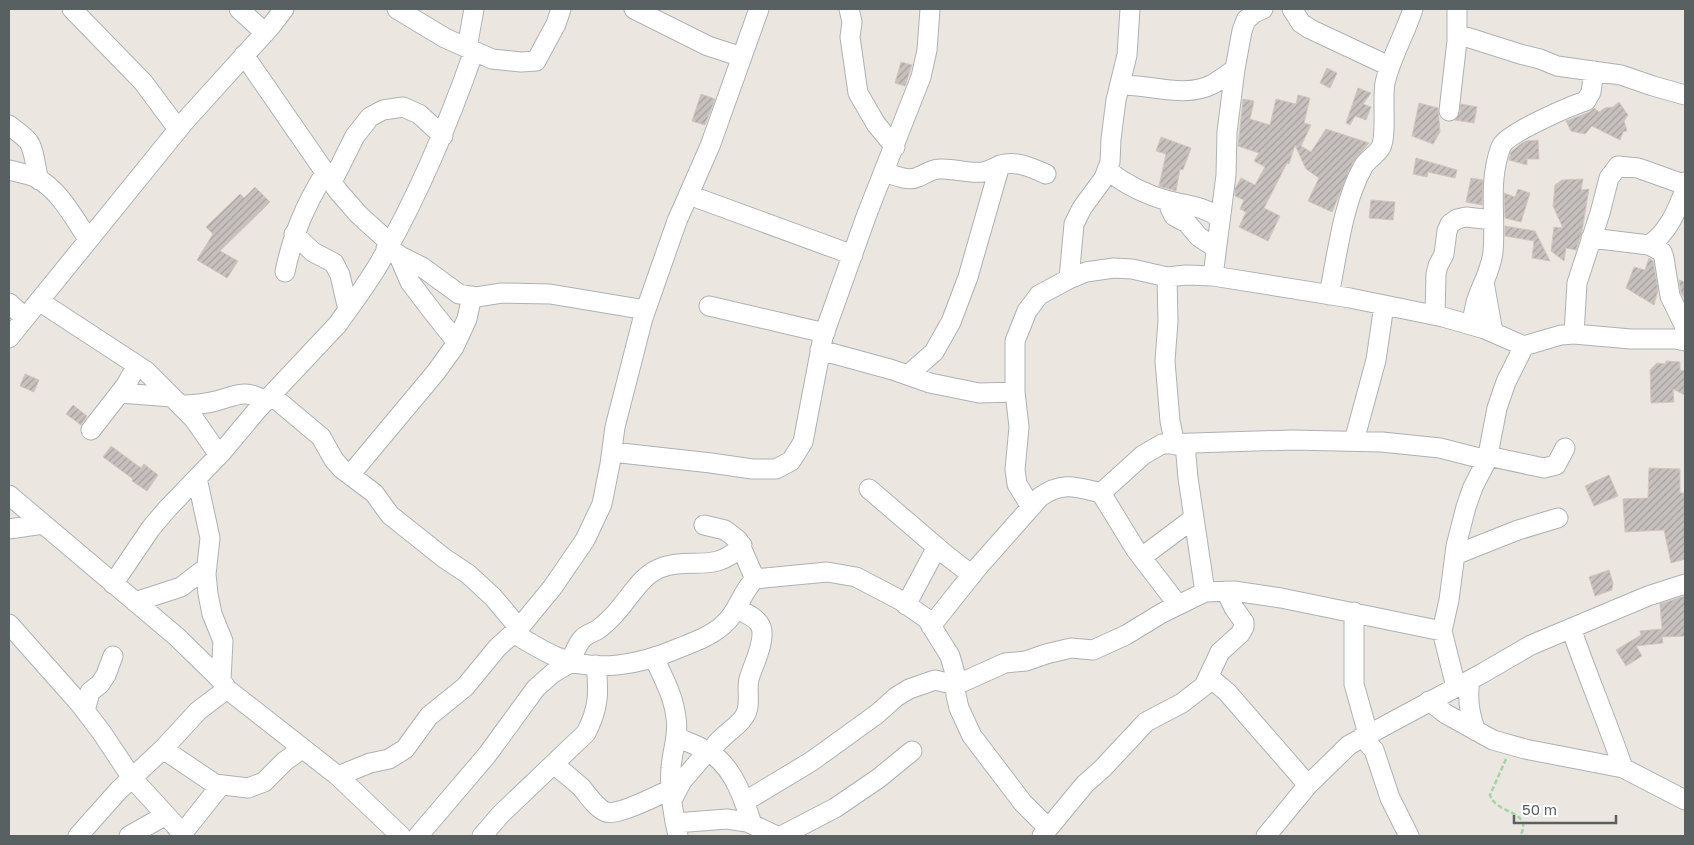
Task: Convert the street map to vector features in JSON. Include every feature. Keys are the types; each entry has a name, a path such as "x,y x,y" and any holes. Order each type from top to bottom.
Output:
{"street":[{"path":"72,9 143,82 178,130"},
{"path":"240,9 265,33"},
{"path":"9,338 178,130 265,33 284,9"},
{"path":"397,9 445,38 492,60 521,62 536,61 556,24 561,9"},
{"path":"113,584 151,528 168,508 338,324 391,249 443,136 470,49 474,9"},
{"path":"634,9 708,46 742,58"},
{"path":"338,776 370,763 389,758 405,749 429,716 465,687 497,648 516,631 552,588 585,540 602,504 615,427 646,310 677,222 710,146 759,9"},
{"path":"849,9 852,22 850,37 858,93 876,124 894,146"},
{"path":"612,452 752,469 776,469 792,461 803,442 822,341 852,255 921,77 928,50 930,9"},
{"path":"1069,279 1074,224 1082,208 1104,178 1110,162 1111,139 1126,55 1130,9"},
{"path":"1213,276 1225,184 1227,132 1242,31 1246,20 1254,13 1263,9"},
{"path":"1292,9 1301,23 1310,29 1389,66"},
{"path":"1329,295 1353,189 1363,165 1381,147 1385,86 1389,66 1414,9"},
{"path":"1449,111 1457,34 1457,9"},
{"path":"1457,34 1557,66 1621,75 1685,95"},
{"path":"244,55 329,177 391,249 410,282 456,342"},
{"path":"1120,85 1136,84 1170,90 1192,90 1211,85 1235,69"},
{"path":"1473,325 1475,303 1493,254 1495,167 1501,146 1514,134 1586,100 1591,92 1594,71"},
{"path":"1200,88 1232,90"},
{"path":"285,272 294,234 311,196 329,177 355,136 370,117 383,110 403,107 419,114 443,136"},
{"path":"9,125 27,139 32,148 34,167 39,180"},
{"path":"884,172 902,178 916,179 929,171 938,169 984,172 1010,163 1022,165 1046,174"},
{"path":"908,375 934,352 951,322 968,277 1000,165"},
{"path":"1574,334 1577,283 1600,213 1609,178 1618,166 1638,168 1680,183 1685,182"},
{"path":"9,170 39,180 63,200 88,239"},
{"path":"1107,170 1136,189 1170,201 1204,208 1220,218"},
{"path":"1649,245 1656,240 1667,226 1685,190"},
{"path":"689,195 852,255"},
{"path":"1170,201 1170,208 1174,216 1187,223 1199,237 1216,248"},
{"path":"1435,315 1436,274 1444,254 1447,231 1450,224 1457,219 1466,217 1493,220"},
{"path":"294,234 313,252 334,263 340,274 348,310"},
{"path":"1591,238 1649,245 1662,252 1670,296 1685,327"},
{"path":"391,249 422,267 459,294 476,297 520,292 550,294 646,310"},
{"path":"1031,507 1017,484 1015,470 1019,427 1015,392 1015,341 1027,311 1040,295 1086,272 1114,268 1132,269 1167,277 1186,275 1213,276 1329,295 1435,315 1473,325 1524,346 1561,335 1574,334 1685,341"},
{"path":"1167,277 1168,321 1165,361 1170,421 1180,444 1188,478 1205,592"},
{"path":"1484,280 1493,332"},
{"path":"350,476 436,372 456,342 467,319 472,296"},
{"path":"39,301 146,371 194,419 219,455"},
{"path":"9,303 25,318"},
{"path":"1354,441 1376,360 1384,305"},
{"path":"710,306 822,341 930,383 979,393 1015,392"},
{"path":"1476,731 1471,719 1468,697 1463,684 1452,677 1442,630 1449,600 1455,555 1466,507 1473,487 1488,458 1497,408 1506,382 1524,346"},
{"path":"91,430 120,393 137,365"},
{"path":"120,393 200,404 241,394 269,398 321,437 334,460 350,476 374,493 390,515 444,558 468,574 493,597 516,631 557,658 596,665 615,666 654,658 706,637 724,625 741,603 748,585 755,579 827,572 856,577 900,600 926,619 950,656 956,677 959,708 972,736 1045,832 1085,784 1102,769 1146,722 1182,703 1204,686 1220,652 1240,634 1244,627 1244,622 1226,591"},
{"path":"1101,492 1143,455 1162,444 1292,440 1382,442 1440,448 1544,468 1556,465 1565,448"},
{"path":"78,836 119,790 164,749 224,685 223,641 212,614 208,594 210,538 197,478"},
{"path":"931,626 972,575 1040,497 1050,490 1064,486 1080,487 1101,492 1142,557 1178,605"},
{"path":"869,489 936,548 972,575"},
{"path":"9,495 177,637 224,685 338,776 401,836"},
{"path":"1142,557 1194,518"},
{"path":"1455,555 1518,530 1558,518"},
{"path":"9,529 43,524"},
{"path":"704,525 725,530 732,534 742,545 755,579"},
{"path":"418,836 487,754 536,688 571,661 584,637 598,629 613,616 653,572 661,567 674,564 697,564 723,560 731,556 742,545"},
{"path":"906,605 936,548"},
{"path":"135,602 180,587 208,567"},
{"path":"1266,836 1308,785 1349,745 1531,645 1648,596 1685,584"},
{"path":"746,817 761,792 812,761 909,689 935,680 956,685 1005,663 1026,661 1071,648 1093,650 1126,635 1205,592 1226,591 1281,598 1442,630"},
{"path":"671,810 682,781 720,739 744,718 747,711 748,682 762,636 757,620 736,608"},
{"path":"1354,612 1354,684 1365,736 1374,750 1390,798 1409,836"},
{"path":"9,624 85,711 132,778 183,835 221,785"},
{"path":"1570,628 1623,768"},
{"path":"85,711 90,692 100,684 106,675 113,656"},
{"path":"654,658 673,704 676,718 676,737 670,770 671,810"},
{"path":"482,836 501,814 586,733 594,718 598,702 596,665"},
{"path":"1209,677 1227,692 1308,785"},
{"path":"1429,701 1446,714 1494,740 1623,768 1685,800"},
{"path":"676,737 708,752 726,768 746,817"},
{"path":"164,749 215,784 248,788 264,782 284,761 302,748"},
{"path":"781,836 835,808 879,778 912,751"},
{"path":"554,764 607,813 671,810 722,819 746,817 777,836"},
{"path":"129,836 176,811 201,811"}],"path":[{"path":"1511,745 1490,795 1496,806 1519,817 1523,827 1520,836"}],"building":[{"path":"901,62 912,65 905,86 895,83"},
{"path":"1327,68 1337,73 1330,88 1320,83"},
{"path":"1358,88 1371,93 1363,104 1371,107 1366,120 1355,116 1350,125 1346,123"},
{"path":"701,94 715,99 705,125 692,121"},
{"path":"1298,95 1310,98 1304,123 1311,125 1301,146 1311,152 1326,129 1369,143 1353,162 1332,212 1308,201 1319,178 1306,169 1295,145 1289,164 1287,163 1264,208 1280,216 1268,241 1239,227 1246,212 1240,209 1244,200 1235,196 1235,189 1241,178 1255,185 1265,167 1254,161 1259,153 1238,146 1243,99 1254,101 1250,119 1270,125 1276,99 1296,104"},
{"path":"1619,102 1628,115 1624,121 1627,131 1623,132 1620,140 1592,126 1585,134 1571,131 1566,121 1590,112 1594,108 1599,112 1605,108 1613,107"},
{"path":"1419,103 1438,108 1440,132 1433,144 1412,136"},
{"path":"1461,104 1477,107 1474,123 1455,120 1460,113"},
{"path":"1161,137 1191,148 1183,170 1180,169 1176,191 1159,186 1166,154 1156,151"},
{"path":"1538,140 1539,159 1527,159 1527,165 1509,160 1511,152 1522,143"},
{"path":"1416,158 1457,170 1455,178 1428,172 1427,177 1413,174"},
{"path":"1471,178 1483,180 1482,205 1466,202"},
{"path":"1583,179 1581,190 1589,189 1582,231 1576,250 1566,248 1564,261 1551,251 1554,227 1563,228 1553,206 1555,185 1562,180"},
{"path":"255,187 270,202 220,251 238,261 227,278 197,260 213,234 206,227 240,194 244,198"},
{"path":"1518,189 1530,193 1521,222 1505,218 1504,193 1515,197"},
{"path":"1371,200 1395,202 1393,220 1369,218"},
{"path":"1505,226 1535,231 1550,261 1532,258 1534,241 1505,236"},
{"path":"1649,258 1653,261 1658,290 1654,305 1626,288 1634,267 1645,270"},
{"path":"1679,280 1685,282 1685,298 1681,293"},
{"path":"1666,361 1680,362 1680,370 1685,371 1685,395 1673,389 1674,402 1651,403 1650,370 1657,363 1666,364"},
{"path":"25,374 39,380 34,392 20,386"},
{"path":"73,405 87,416 81,425 66,414"},
{"path":"111,446 141,468 144,464 158,475 147,491 103,457"},
{"path":"1649,468 1680,469 1680,493 1685,493 1685,559 1671,563 1664,530 1625,532 1623,499 1648,498"},
{"path":"1609,475 1618,496 1594,506 1585,486"},
{"path":"1609,570 1613,583 1612,590 1595,596 1589,577"},
{"path":"1685,596 1685,636 1662,637 1663,643 1636,646 1642,656 1626,666 1616,650 1641,635 1640,631 1662,629 1660,604"}]}
